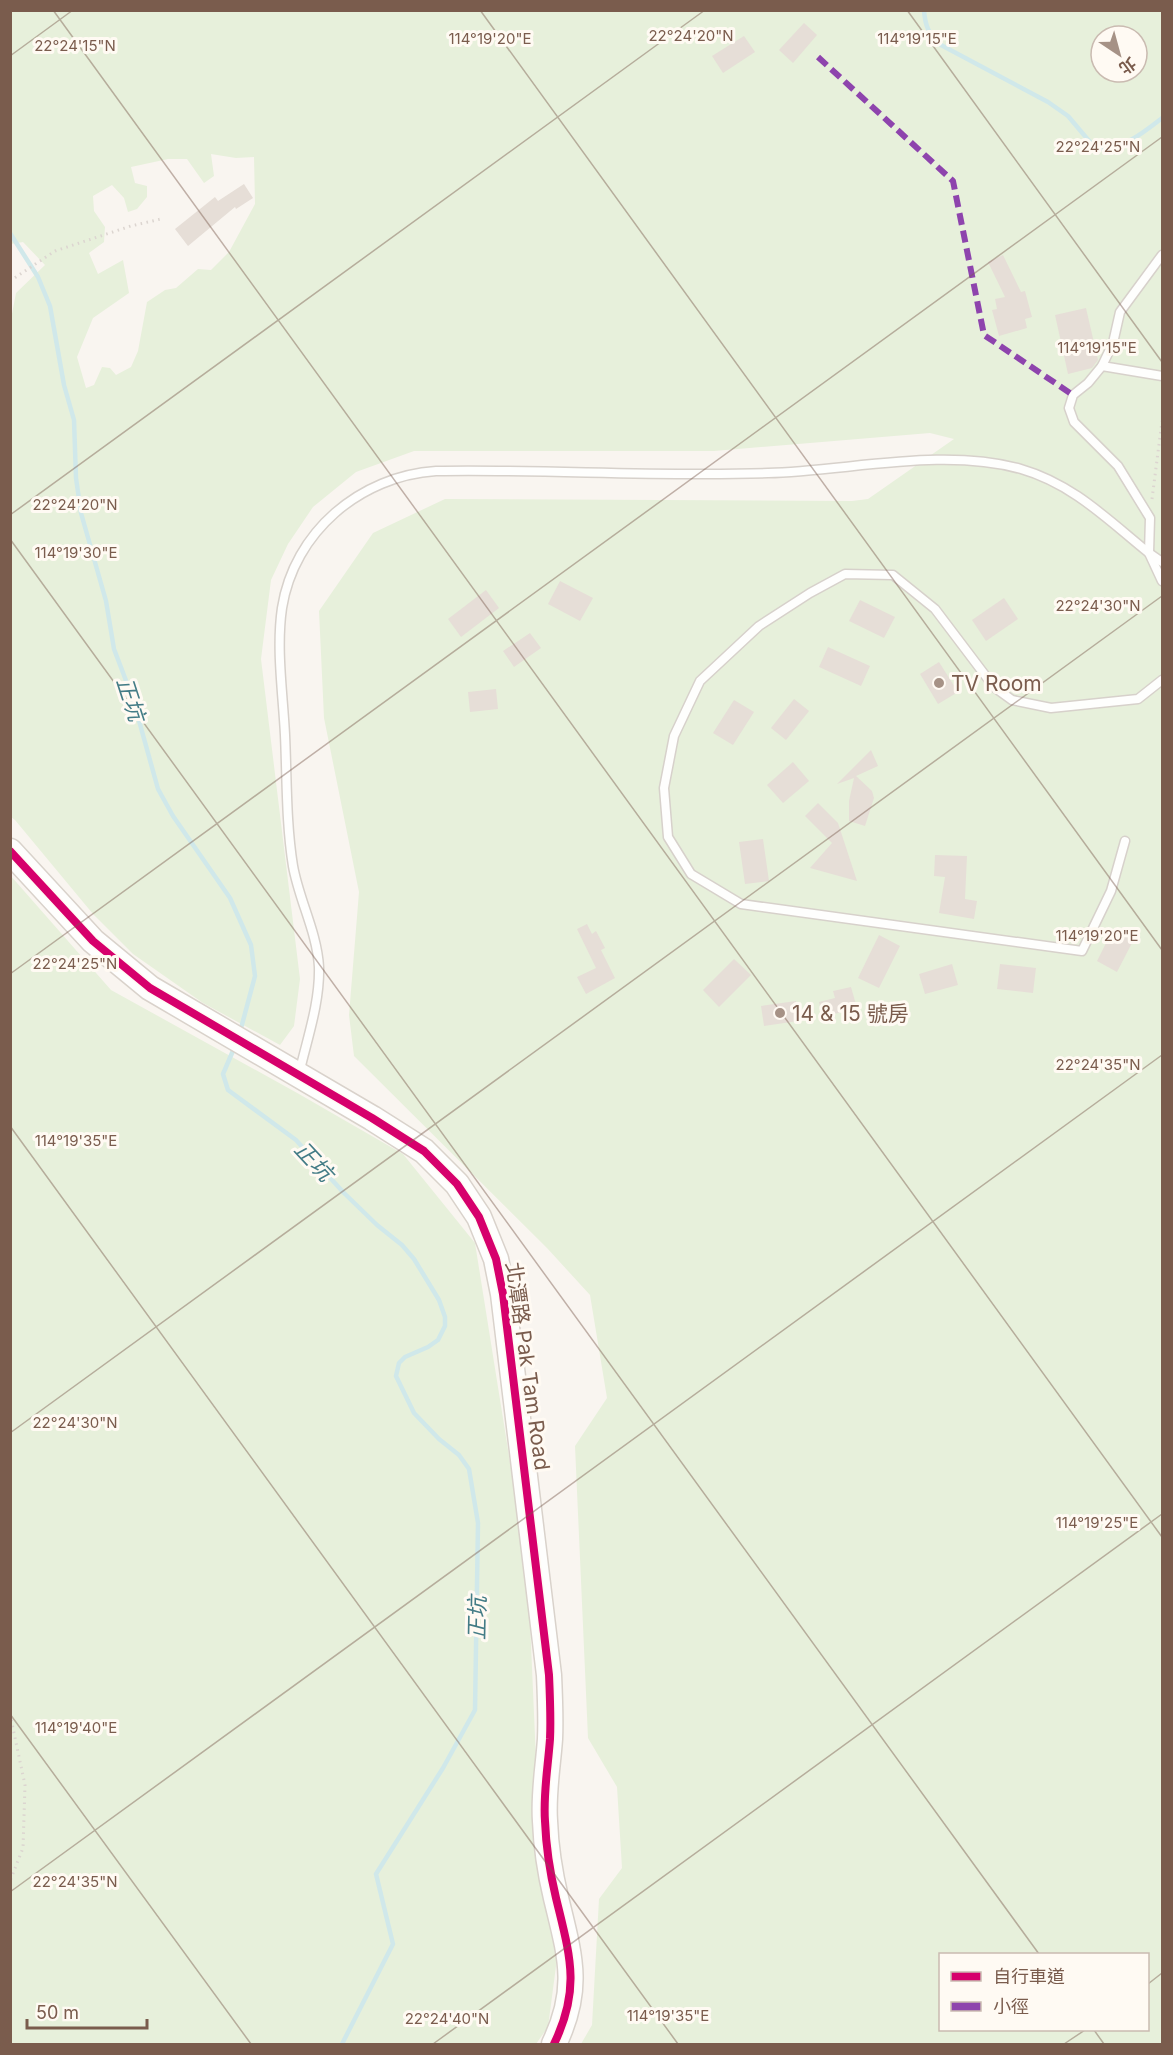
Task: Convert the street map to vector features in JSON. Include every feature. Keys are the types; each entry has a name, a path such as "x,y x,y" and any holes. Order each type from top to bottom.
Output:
{"street":[{"name":"北潭路 Pak Tam Road","path":"10,851 93,941 150,988 299,1074 424,1150 457,1184 483,1225 496,1259 507,1320 549,1683 550,1731 544,1797 546,1840 551,1876 566,1936 571,1970 569,2005 554,2044"}],"lane":[{"path":"1162,255 1120,312 1113,344 1102,366 1088,383 1073,395 1069,408 1074,422 1118,466 1150,518 1149,553 1162,581"},
{"path":"1102,366 1162,376"},
{"path":"299,1074 317,997 319,969 314,939 297,881 292,854 281,621 290,576 305,547 328,520 363,492 401,476 436,471 746,474 910,462 972,461 1020,469 1073,491 1162,562"},
{"path":"1125,841 1111,891 1082,951 741,904 691,874 669,837 664,788 674,736 700,681 759,626 810,593 845,574 893,575 934,609 994,687 1012,700 1051,708 1138,699 1162,680"}],"path":[{"path":"10,281 55,251 90,238 161,219"},
{"path":"1150,518 1162,421"},
{"path":"10,1714 25,1785 23,1848 10,1881"}],"green space":[{"path":"11,11 1162,11 1162,2044 581,2044 592,2025 599,1899 622,1868 617,1787 588,1738 575,1446 607,1398 590,1295 547,1248 354,1056 349,1015 359,892 324,718 319,611 373,533 445,499 852,501 868,499 954,439 930,433 714,451 414,451 356,472 313,507 288,544 271,580 261,659 300,979 294,1026 280,1045 203,1003 133,954 93,914 11,817 11,319 16,293 45,265 23,242 11,244","holes":["211,154 236,158 254,157 255,204 229,252 211,270 198,269 176,288 165,290 147,302 138,351 131,367 116,375 110,368 102,367 94,385 86,388 77,357 93,318 129,293 123,260 98,274 89,253 104,242 105,227 94,211 93,196 112,185 124,198 128,212 137,209 147,197 147,186 135,183 131,167 168,159 187,159 204,183 214,176"]},
{"path":"10,875 111,990 403,1154 475,1243 528,1575 537,1783 558,1951 548,2027 536,2044 11,2044"}],"building":[{"path":"804,23 817,35 793,63 779,50"},
{"path":"744,36 755,52 723,73 712,56"},
{"path":"244,184 253,198 236,209 235,207 188,246 175,229 215,197 218,201"},
{"path":"1003,255 1021,292 1025,291 1032,317 1025,319 1027,328 999,336 992,310 997,309 995,299 1005,297 988,262"},
{"path":"1086,308 1098,360 1092,368 1068,374 1055,315"},
{"path":"560,581 593,598 580,621 548,604"},
{"path":"486,590 499,608 461,637 448,619"},
{"path":"1004,598 1018,619 986,641 972,620"},
{"path":"860,600 895,617 884,638 849,621"},
{"path":"530,633 541,648 514,667 503,651"},
{"path":"828,647 870,666 861,686 819,667"},
{"name":"TV Room","path":"939,662 958,692 938,704 920,674"},
{"path":"496,689 498,709 470,712 468,692"},
{"path":"794,699 809,711 786,740 771,728"},
{"path":"734,700 754,712 733,745 713,733"},
{"path":"871,750 878,766 856,776 872,791 874,798 865,826 849,821 849,801 854,778 837,784"},
{"path":"793,762 809,781 783,803 767,785"},
{"path":"818,803 838,823 857,881 810,868 832,843 805,816"},
{"path":"763,839 769,881 745,884 739,842"},
{"path":"935,855 967,856 965,899 977,901 974,919 939,913 945,877 934,876"},
{"path":"587,924 592,934 596,931 605,948 601,950 615,978 586,994 577,977 596,968 577,929"},
{"path":"1113,929 1134,939 1117,972 1097,961"},
{"path":"879,935 900,946 879,988 858,978"},
{"path":"734,959 751,975 719,1007 703,990"},
{"path":"952,964 958,985 925,994 919,974"},
{"path":"1000,964 1036,968 1033,993 997,989"},
{"path":"851,987 857,1008 823,1017 819,1002 835,998 833,991"},
{"name":"14 & 15 號房","path":"796,1001 798,1021 764,1026 761,1006"}],"waterway":[{"path":"924,10 928,30 941,45 1048,102 1068,116 1095,148 1122,144 1162,118"},
{"name":"正坑","path":"10,233 38,277 50,306 64,385 74,420 76,478 81,513 106,601 114,649 133,699 158,789 173,816 230,898 251,945 255,976 240,1032"},
{"name":"正坑","path":"235,1046 223,1074 228,1090 296,1140 343,1192 377,1225 402,1245 414,1259 439,1300 445,1317 445,1326 438,1340 405,1357 399,1363 396,1376 414,1413 439,1439 459,1455 469,1469 478,1523 475,1710 443,1768 376,1874 393,1944 342,2044"}],"marked path":[{"path":"818,57 953,181 984,335 1073,395"}],"cycle path":[{"path":"10,851 93,941 150,988 424,1151 457,1184 479,1217 496,1259 503,1294 549,1675 550,1731 545,1801 547,1850 569,1955 570,1972 568,2006 554,2044"}],"place":[{"name":"TV Room","path":"939,683"},
{"name":"14 & 15 號房","path":"780,1013"}]}
